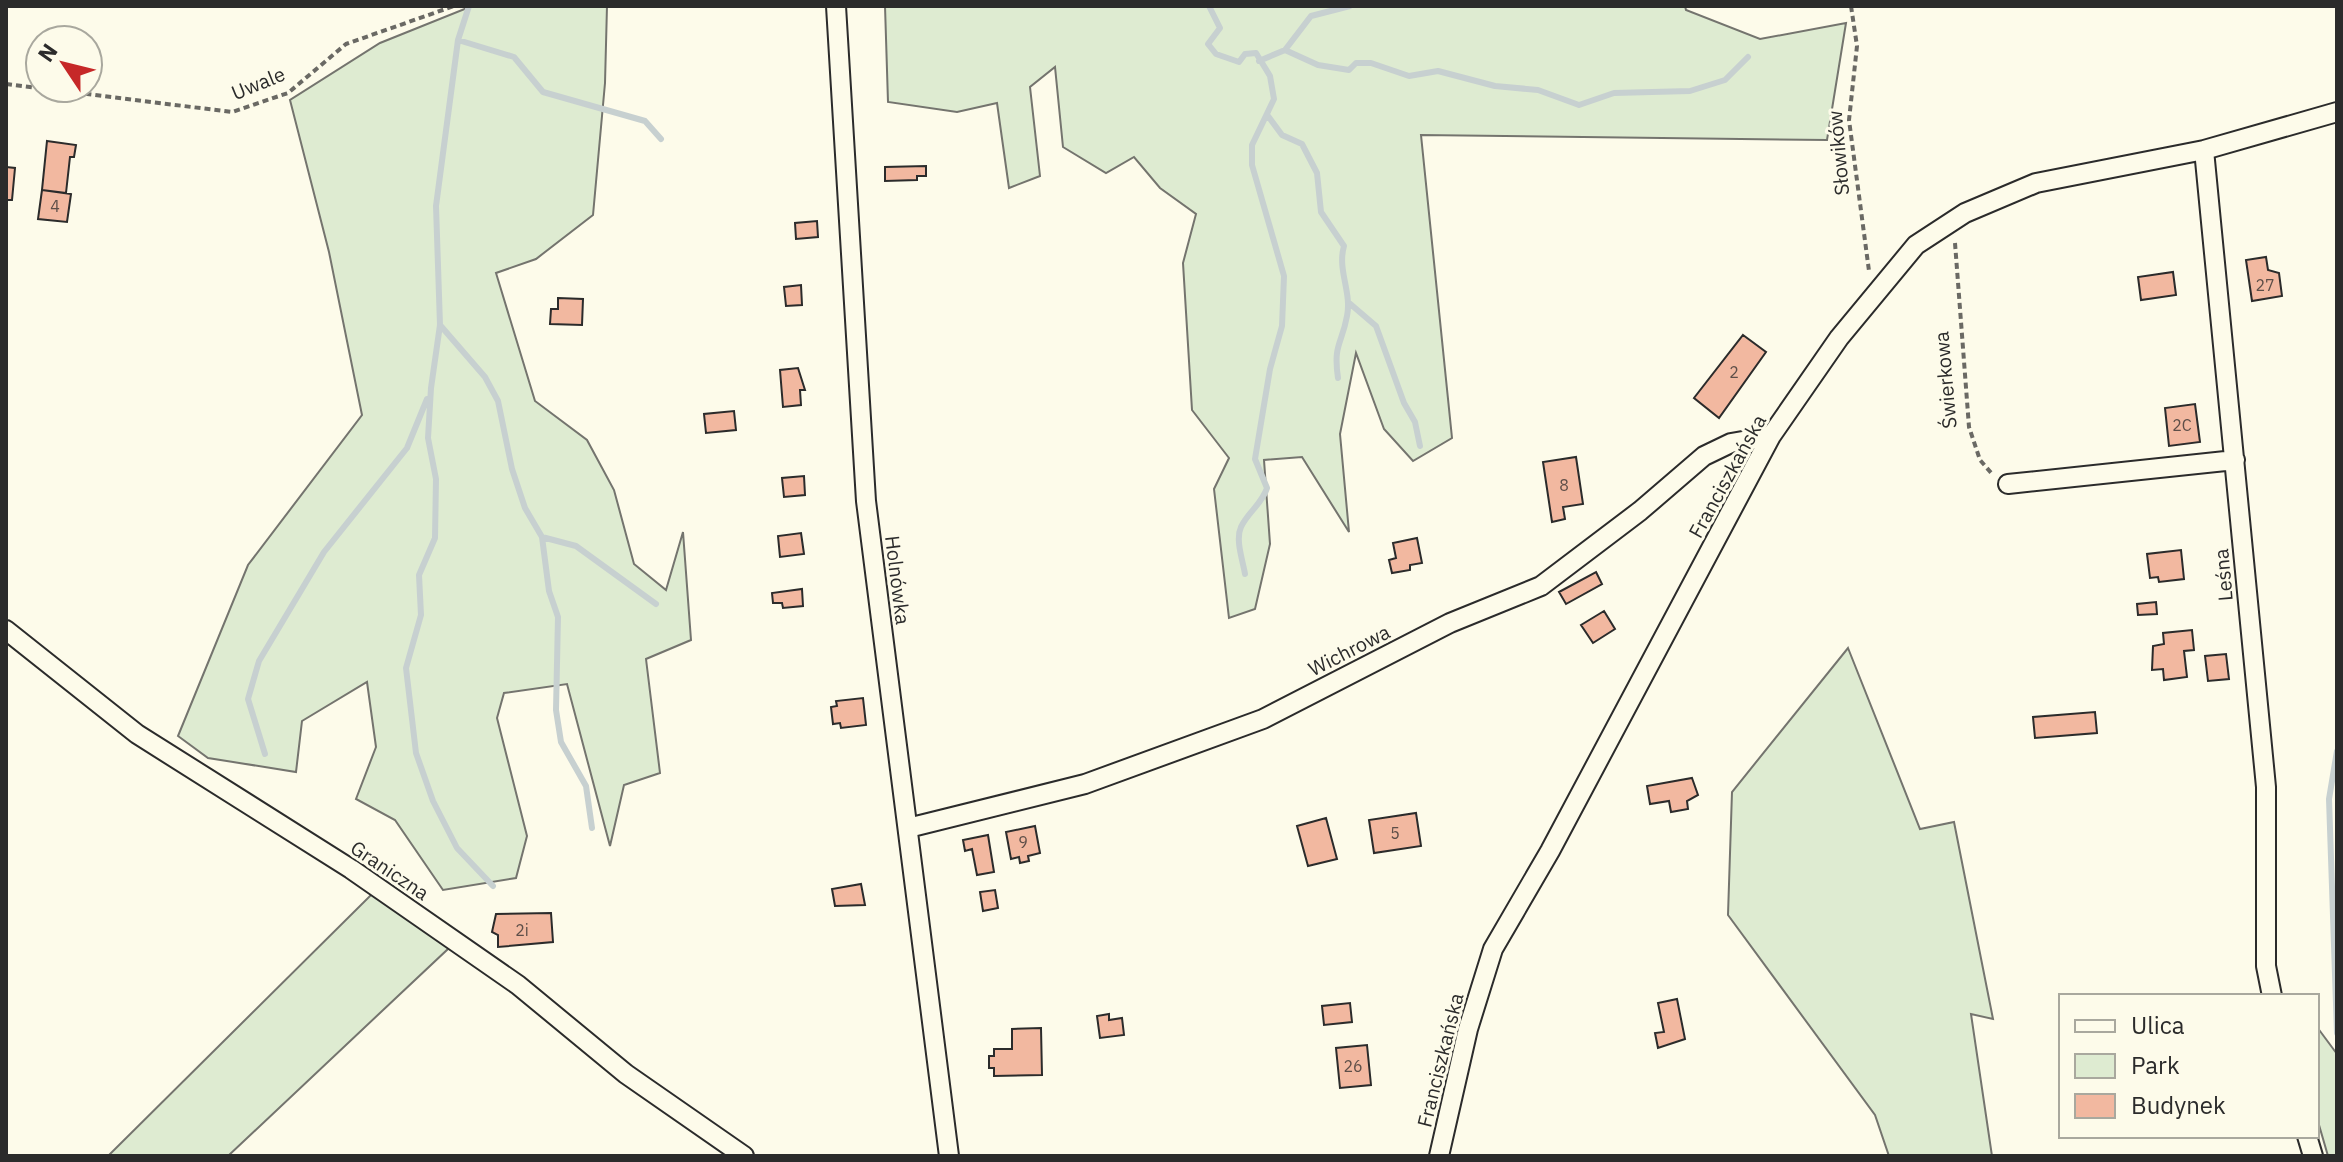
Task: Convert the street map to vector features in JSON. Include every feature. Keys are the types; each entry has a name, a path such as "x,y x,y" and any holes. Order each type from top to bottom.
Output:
{"street":[{"name":"Holnówka","path":"836,6 866,501 949,1156"},
{"name":"Franciszkańska","path":"1439,1156 1468,1029 1493,949 1550,851 1771,436 1839,338 1916,245 1953,221 2036,183 2204,150 2337,112"},
{"name":"Leśna","path":"2204,150 2266,787 2266,966 2272,994"},
{"name":"Wichrowa","path":"908,828 1085,784 1263,719 1450,623 1541,586 1640,511 1704,456 1731,443 1771,436"},
{"path":"2008,484 2235,460"},
{"name":"Graniczna","path":"6,630 137,734 415,913 518,985 626,1074 744,1156"}],"path":[{"name":"Uwale","path":"6,84 232,112 288,93 346,44 454,6"},
{"name":"Słowików","path":"1851,6 1857,46 1849,120 1861,232 1874,297"},
{"name":"Świerkowa","path":"1953,221 1972,442 1986,468 2008,484"}],"green space":[{"path":"472,6 607,6 605,83 593,215 536,259 496,273 535,401 587,440 614,490 634,564 666,590 683,532 691,640 646,659 660,773 624,785 610,846 567,684 504,693 497,718 527,836 516,878 443,890 395,820 356,799 376,747 367,682 302,721 296,772 208,758 178,736 248,565 362,415 329,252 290,100 380,43"},
{"path":"885,6 1685,6 1686,10 1760,39 1846,23 1827,140 1421,135 1452,438 1413,461 1384,429 1356,353 1340,434 1349,532 1302,457 1264,460 1270,544 1255,609 1229,618 1214,489 1229,458 1192,410 1183,263 1196,214 1160,188 1134,157 1106,173 1063,147 1055,67 1030,87 1040,176 1009,188 997,103 957,112 888,102"},
{"path":"1848,648 1920,829 1954,822 1993,1019 1971,1014 1992,1156 1889,1156 1875,1115 1728,915 1732,792"},
{"path":"372,894 449,948 228,1156 108,1156"},
{"path":"2319,1030 2337,1054 2337,1156 2328,1156 2319,1125"}],"building":[{"path":"47,141 76,145 74,157 70,157 66,193 42,190"},
{"path":"926,166 926,176 917,176 917,180 885,181 885,167"},
{"path":"6,167 15,168 12,200 6,200"},
{"path":"42,190 71,194 67,222 38,219"},
{"path":"817,221 818,237 796,239 795,223"},
{"path":"2266,257 2268,270 2279,273 2282,296 2252,301 2246,260"},
{"path":"2173,272 2176,295 2141,300 2138,277"},
{"path":"801,285 802,305 786,306 784,287"},
{"path":"558,298 583,299 582,325 550,324 551,309 558,309"},
{"path":"1743,335 1766,352 1719,418 1694,398"},
{"path":"798,368 805,390 800,390 801,405 783,407 780,370"},
{"path":"2195,404 2200,442 2169,446 2165,408"},
{"path":"734,411 736,430 706,433 704,414"},
{"path":"1576,457 1583,504 1563,507 1565,519 1552,522 1543,462"},
{"path":"804,476 805,495 784,497 782,478"},
{"path":"801,533 804,554 780,557 778,536"},
{"path":"1417,538 1422,563 1410,565 1410,570 1392,573 1389,560 1396,558 1393,543"},
{"path":"2181,550 2184,579 2159,582 2158,577 2150,578 2147,554"},
{"path":"1596,572 1602,584 1566,604 1559,592"},
{"path":"802,589 803,606 783,608 782,603 773,603 772,593"},
{"path":"2156,602 2157,614 2138,615 2137,604"},
{"path":"1604,611 1615,629 1593,643 1581,625"},
{"path":"2192,630 2194,650 2184,651 2187,677 2164,680 2163,669 2152,670 2153,646 2164,644 2163,633"},
{"path":"2226,654 2229,679 2208,681 2205,656"},
{"path":"863,698 866,725 841,728 840,723 833,724 831,707 837,706 836,701"},
{"path":"2095,712 2097,733 2035,738 2033,717"},
{"path":"1692,778 1698,795 1687,801 1688,809 1671,812 1669,801 1650,804 1647,786"},
{"path":"1416,813 1421,846 1374,853 1369,820"},
{"path":"1326,818 1337,859 1308,866 1297,826"},
{"path":"1035,826 1040,853 1028,856 1029,861 1020,863 1019,857 1011,859 1006,832"},
{"path":"988,835 994,872 977,875 972,849 965,851 963,840"},
{"path":"861,884 865,905 835,906 832,889"},
{"path":"995,890 998,908 983,911 980,892"},
{"path":"551,913 553,942 498,947 498,935 492,932 496,914"},
{"path":"1677,999 1685,1039 1658,1048 1655,1033 1664,1032 1658,1003"},
{"path":"1350,1003 1352,1022 1324,1025 1322,1006"},
{"path":"1109,1014 1109,1020 1122,1018 1124,1035 1100,1038 1097,1016"},
{"path":"1041,1028 1042,1075 994,1076 994,1068 989,1068 989,1056 994,1056 994,1049 1012,1049 1012,1029"},
{"path":"1367,1045 1371,1085 1340,1088 1336,1048"}],"waterway":[{"path":"469,6 458,40 436,206 440,325 428,438 436,479 435,538 419,575 421,615 406,668 416,753 433,801 457,848 493,886"},
{"path":"1209,6 1220,28 1208,44 1216,54 1239,62 1245,54 1256,53 1270,76 1274,99 1252,145 1252,165 1284,276 1282,326 1270,369 1255,459 1267,488 1239,532 1245,574"},
{"path":"1285,50 1311,16 1350,6"},
{"path":"458,40 514,57 543,92 645,121 661,139"},
{"path":"1259,61 1285,50 1318,65 1349,70 1356,63 1371,63 1409,76 1438,71 1495,86 1538,90 1579,105 1614,93 1690,91 1725,80 1748,57"},
{"path":"1268,116 1282,135 1302,144 1317,173 1321,212 1344,246 1342,264 1348,307 1337,351 1338,378"},
{"path":"1348,302 1376,326 1404,403 1415,422 1420,446"},
{"path":"440,325 485,377 498,401 512,469 525,508 542,537 576,546 656,604"},
{"path":"265,754 248,699 259,661 324,552 407,448 427,399"},
{"path":"542,537 549,591 558,617 556,710 561,742 586,786 592,828"},
{"path":"2337,751 2329,799 2337,1033"}]}
